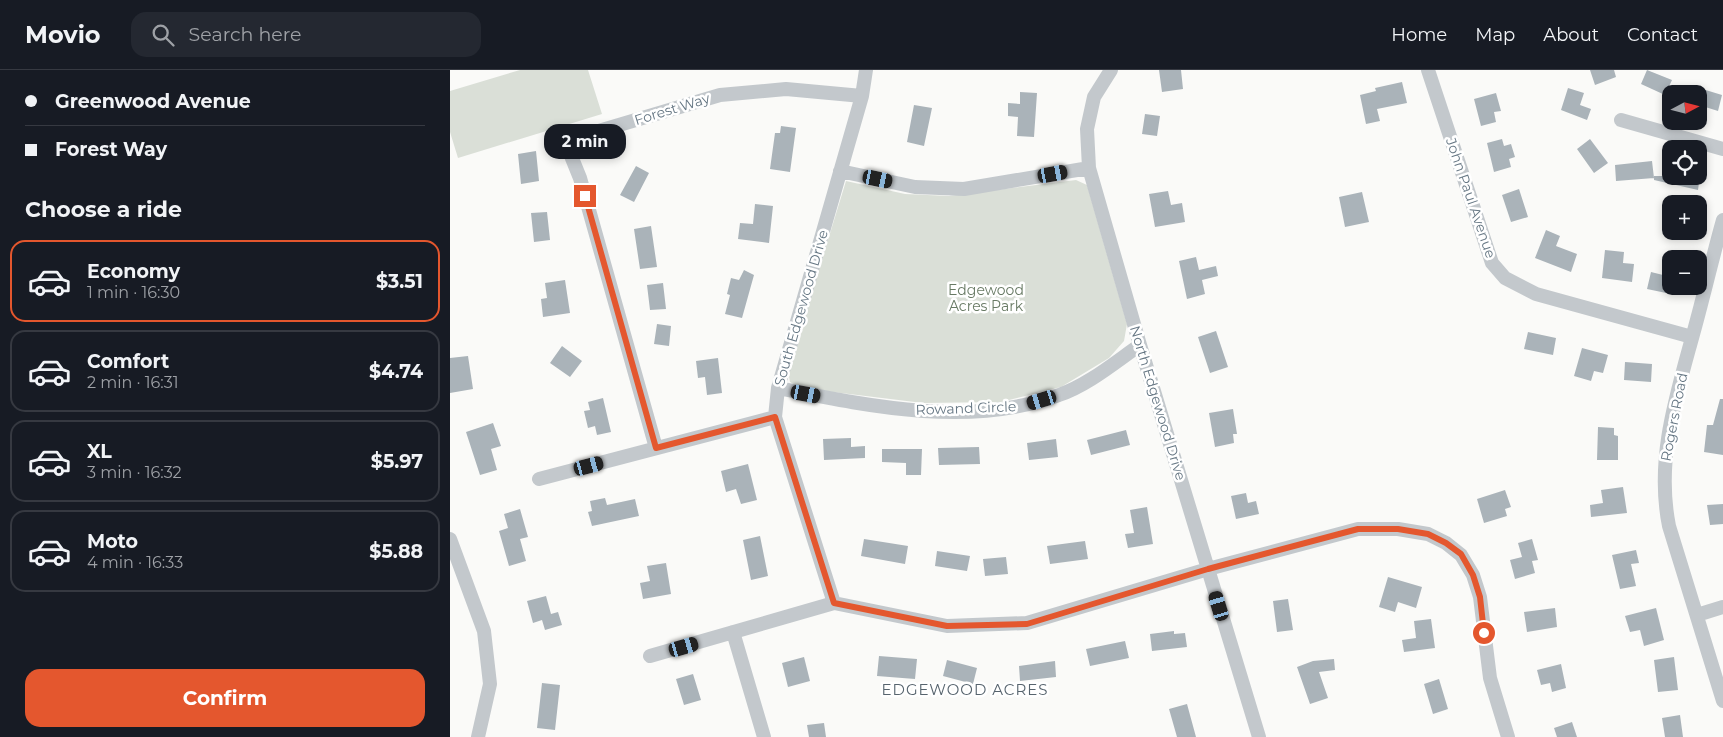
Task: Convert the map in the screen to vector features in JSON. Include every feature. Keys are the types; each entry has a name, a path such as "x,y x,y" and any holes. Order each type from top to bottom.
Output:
{"street":[{"name":"South Edgewood Drive","path":"834,603 775,417 778,388 862,96 866,70"},
{"name":"North Edgewood Drive","path":"1111,70 1094,97 1087,129 1089,168 1140,346 1259,737"},
{"name":"John Paul Avenue","path":"1428,70 1492,263 1505,278 1536,294 1692,336"},
{"name":"Forest Way","path":"656,448 580,178 565,141 720,95 786,89 862,96"},
{"path":"1621,120 1723,149"},
{"path":"840,171 915,187 964,189 1089,168"},
{"name":"Rogers Road","path":"1723,220 1718,255 1692,336 1673,406 1666,442 1664,502 1669,526 1723,702"},
{"name":"Rowand Circle","path":"778,388 840,400 917,410 973,410 1023,406 1060,395 1082,384 1140,346"},
{"path":"539,479 775,417"},
{"path":"650,656 834,603 947,626 1027,624 1208,569 1358,529 1398,529 1428,534 1446,543 1461,554 1473,575 1480,597 1490,678 1508,737"},
{"path":"450,539 484,632 490,684 478,737"},
{"path":"1697,615 1723,607"},
{"path":"733,632 764,737"}],"green space":[{"path":"520,70 588,70 602,114 458,158 450,132 450,91"},
{"name":"Edgewood Acres Park","path":"1076,180 1087,185 1127,324 1124,341 1109,358 1061,387 1001,402 923,403 800,388 790,382 788,371 846,181 905,194 949,196"}],"building":[{"path":"1159,70 1181,70 1183,89 1162,92"},
{"path":"1590,70 1614,70 1616,77 1595,85"},
{"path":"1647,70 1672,80 1670,85 1662,85 1662,94 1641,84"},
{"path":"1402,82 1407,103 1377,109 1380,121 1366,124 1360,95 1376,91 1375,88"},
{"path":"1568,88 1584,93 1580,105 1591,109 1587,120 1561,110"},
{"path":"1708,91 1722,95 1718,111 1708,108"},
{"path":"1020,92 1037,93 1034,137 1017,136 1018,117 1008,116 1008,103 1020,104"},
{"path":"1496,93 1501,111 1494,112 1496,122 1481,126 1474,99"},
{"path":"914,105 932,108 924,146 907,142"},
{"path":"1145,114 1160,116 1157,136 1142,134"},
{"path":"781,126 796,128 790,172 770,169 775,133 780,133"},
{"path":"1502,139 1504,146 1511,144 1515,157 1509,159 1511,167 1494,172 1487,143"},
{"path":"1590,139 1608,163 1594,173 1577,149"},
{"path":"536,151 539,181 521,184 518,154"},
{"path":"1652,161 1654,178 1616,181 1615,165"},
{"path":"636,166 649,173 634,202 620,195"},
{"path":"1654,176 1662,176 1662,182 1654,180"},
{"path":"1676,185 1699,185 1698,190"},
{"path":"1519,189 1528,217 1511,222 1502,195"},
{"path":"1168,191 1171,205 1182,203 1185,222 1155,227 1149,194"},
{"path":"1362,192 1369,222 1345,227 1339,197"},
{"path":"755,204 773,206 769,243 738,239 740,223 753,224"},
{"path":"547,212 550,240 534,242 531,213"},
{"path":"651,226 657,267 640,269 634,229"},
{"path":"1546,230 1560,236 1556,246 1577,254 1571,272 1535,258"},
{"path":"1605,250 1624,252 1623,263 1634,264 1632,282 1602,278"},
{"path":"1196,257 1199,270 1216,266 1218,276 1202,280 1205,294 1187,299 1179,261"},
{"path":"744,270 754,275 742,318 725,314 730,295 727,294 731,278 739,280"},
{"path":"1651,272 1662,275 1662,292 1647,289"},
{"path":"565,280 570,313 543,317 541,299 547,298 545,283"},
{"path":"663,283 666,309 650,310 647,285"},
{"path":"657,324 671,326 669,346 654,344"},
{"path":"1216,331 1228,367 1210,373 1198,337"},
{"path":"1528,332 1556,338 1553,355 1524,349"},
{"path":"562,346 582,361 570,377 550,363"},
{"path":"1582,348 1608,355 1603,373 1594,371 1591,381 1574,376"},
{"path":"468,356 473,389 450,393 450,358"},
{"path":"718,358 722,393 707,395 705,377 698,378 696,361"},
{"path":"1625,362 1652,364 1651,382 1624,380"},
{"path":"603,398 611,432 597,435 595,426 588,428 584,411 590,410 588,402"},
{"path":"1720,399 1723,399 1723,455 1704,452 1707,425 1713,425"},
{"path":"1233,409 1237,434 1233,434 1234,443 1215,447 1209,413"},
{"path":"493,423 501,446 491,449 497,470 480,475 466,432"},
{"path":"1598,427 1614,428 1614,435 1618,436 1618,460 1597,460"},
{"path":"1126,430 1130,445 1091,455 1087,440"},
{"path":"851,438 851,447 865,446 865,458 824,460 823,439"},
{"path":"1056,439 1058,457 1029,460 1027,443"},
{"path":"979,447 980,464 939,465 938,448"},
{"path":"882,449 922,449 921,475 906,475 906,463 882,462"},
{"path":"748,464 757,500 741,504 736,489 726,492 721,471"},
{"path":"1623,487 1627,513 1591,517 1590,505 1603,503 1601,490"},
{"path":"1505,490 1511,507 1505,509 1507,516 1484,523 1477,499"},
{"path":"1246,493 1248,503 1256,501 1259,514 1236,519 1231,496"},
{"path":"605,498 607,505 635,499 639,516 592,526 588,512 592,511 590,501"},
{"path":"1723,504 1723,524 1710,525 1707,505"},
{"path":"1147,507 1153,544 1128,548 1125,534 1134,533 1130,510"},
{"path":"520,509 528,537 520,539 526,561 509,566 499,531 508,528 504,514"},
{"path":"760,536 768,576 751,580 743,540"},
{"path":"864,539 908,546 905,564 861,556"},
{"path":"1532,539 1538,560 1532,561 1535,573 1515,579 1510,560 1522,557 1518,543"},
{"path":"1085,541 1088,559 1050,564 1047,546"},
{"path":"1636,550 1639,563 1631,564 1636,586 1620,589 1612,555"},
{"path":"937,551 970,556 967,571 935,566"},
{"path":"1006,557 1008,574 985,576 983,559"},
{"path":"666,563 671,594 643,599 640,583 650,581 647,566"},
{"path":"1388,577 1422,587 1416,608 1398,602 1395,612 1379,607"},
{"path":"546,596 551,614 558,612 562,625 545,630 542,620 533,623 527,601"},
{"path":"1288,599 1293,630 1277,632 1273,601"},
{"path":"1555,608 1557,627 1527,632 1524,612"},
{"path":"1656,608 1664,640 1644,646 1640,630 1630,632 1625,616"},
{"path":"1431,619 1435,648 1404,652 1402,640 1416,638 1414,621"},
{"path":"1174,631 1174,634 1185,633 1187,647 1152,651 1150,634"},
{"path":"1125,641 1129,658 1090,666 1086,649"},
{"path":"879,656 917,659 915,679 877,676"},
{"path":"804,657 810,681 788,687 782,663"},
{"path":"1674,657 1678,690 1658,692 1654,660"},
{"path":"1334,659 1335,670 1319,672 1328,698 1310,704 1297,667 1313,661"},
{"path":"947,660 977,668 973,684 943,676"},
{"path":"1055,661 1056,677 1020,681 1019,666"},
{"path":"1561,664 1566,688 1552,692 1550,683 1541,685 1537,670"},
{"path":"693,674 701,700 684,705 676,679"},
{"path":"1439,679 1448,709 1433,714 1424,684"},
{"path":"542,683 560,685 555,730 537,728"},
{"path":"1187,704 1196,737 1177,737 1169,709"},
{"path":"1680,715 1683,737 1665,737 1662,718"},
{"path":"1572,722 1577,737 1557,737 1554,728"},
{"path":"824,723 826,737 809,737 807,725"}],"district":[{"name":"EDGEWOOD ACRES","path":"965,690"}],"route":[{"path":"585,196 656,448 775,417 834,603 947,626 1027,624 1208,569 1358,529 1398,529 1428,534 1446,543 1461,554 1473,575 1480,597 1484,633"}]}
